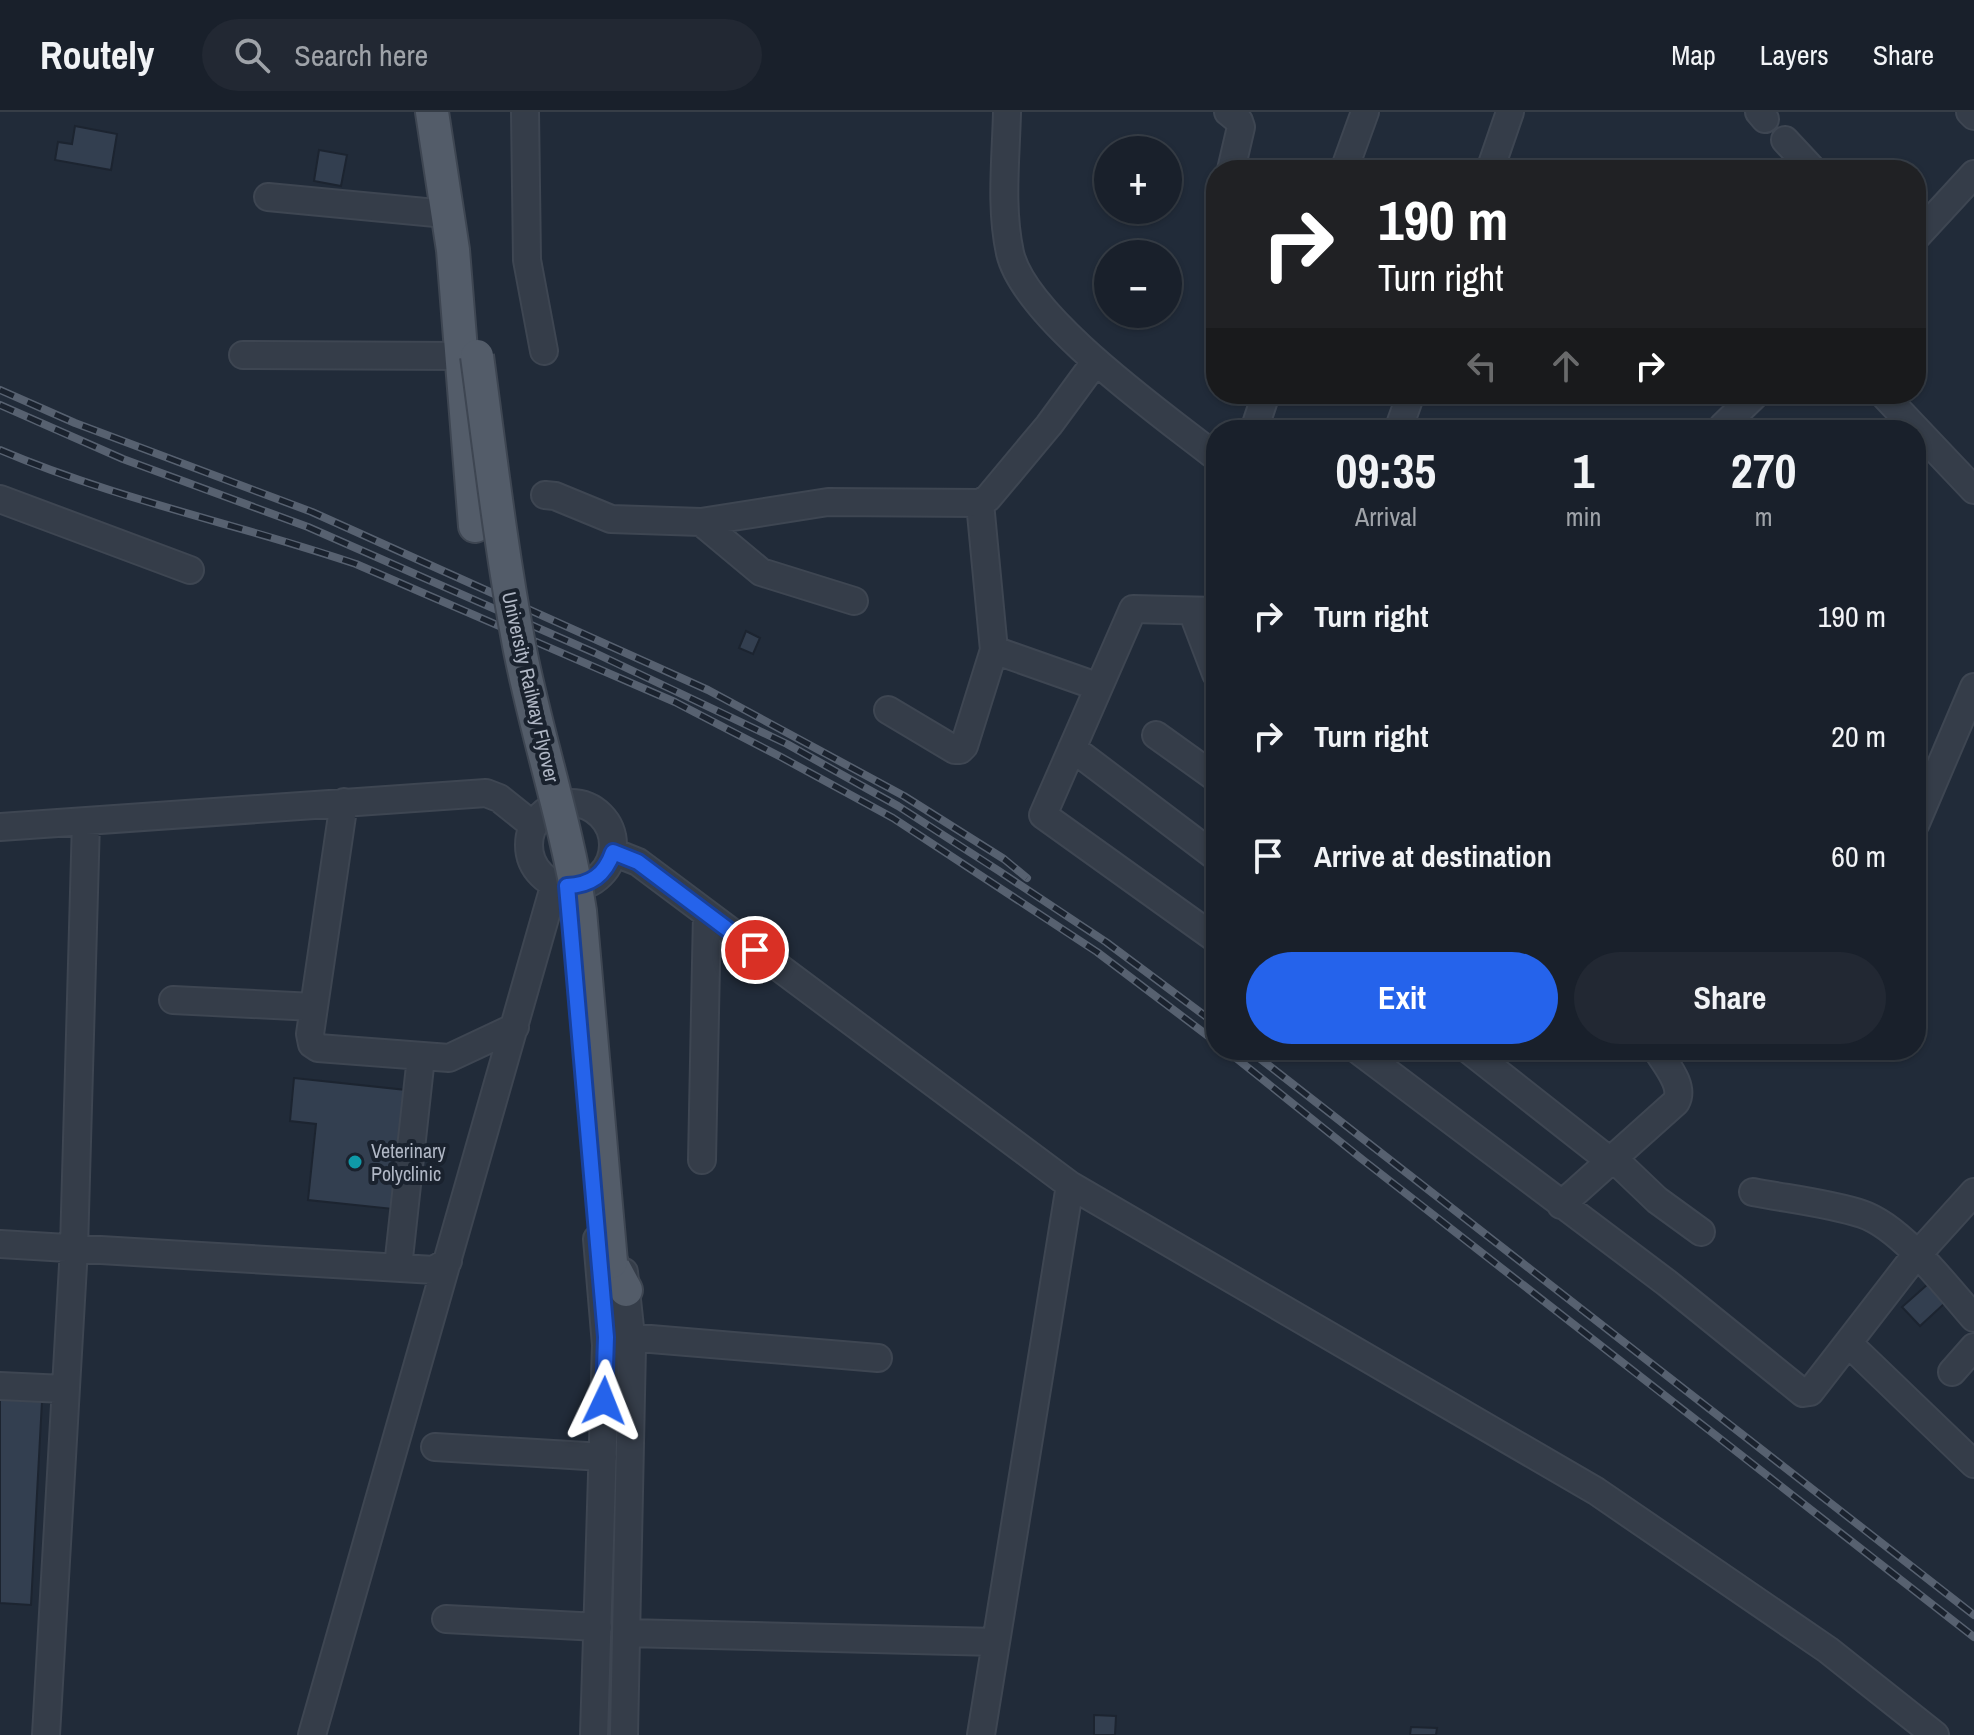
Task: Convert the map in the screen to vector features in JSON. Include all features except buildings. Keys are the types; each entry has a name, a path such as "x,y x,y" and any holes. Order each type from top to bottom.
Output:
{"main road":[{"path":"432,112 453,250 475,526"},
{"name":"University Railway Flyover","path":"449,112 504,563 519,646 572,861 580,911 614,1291"}],"street":[{"path":"525,112 526,251 544,351"},
{"path":"1007,112 1005,200 1011,255 1019,276 1047,313 1096,361 1206,449"},
{"path":"1228,112 1239,121 1241,127 1233,160"},
{"path":"1348,160 1365,112"},
{"path":"1493,160 1510,112"},
{"path":"1785,140 1804,160"},
{"path":"1926,226 1974,174"},
{"path":"268,197 446,214"},
{"path":"243,355 461,356"},
{"path":"545,495 555,496 611,519 701,522 828,502 980,503 988,498 1049,425 1096,361"},
{"path":"1729,420 1746,404"},
{"path":"1892,404 1908,420"},
{"path":"1926,439 1974,490"},
{"path":"0,499 190,570"},
{"path":"888,710 955,750 964,746 994,650 980,503"},
{"path":"701,522 761,572 854,601"},
{"path":"1204,611 1133,609 1043,815 1206,932"},
{"path":"994,650 1099,687"},
{"path":"1926,800 1974,687"},
{"path":"1156,735 1206,771"},
{"path":"1072,748 1206,849"},
{"path":"0,827 486,793 499,798 534,826"},
{"path":"344,802 310,1034 312,1044 318,1048 449,1058 515,1027"},
{"path":"582,804 603,817 613,840 613,852 601,874 571,884 536,867 529,843 534,826 546,811 557,805 582,804"},
{"path":"46,1735 74,1248 86,821"},
{"path":"613,852 638,862 1070,1185 1596,1491 1828,1650 1935,1735"},
{"path":"312,1735 515,1027 571,884"},
{"path":"571,884 618,1336 626,1633 624,1735"},
{"path":"702,1160 707,914"},
{"path":"173,1000 314,1007"},
{"path":"398,1267 421,1057"},
{"path":"1371,1060 1667,1283 1803,1393 1810,1392 1918,1254 1974,1192"},
{"path":"1487,1060 1611,1159 1657,1200 1701,1232"},
{"path":"1561,1205 1676,1102 1680,1095 1678,1086 1663,1060"},
{"path":"981,1735 1070,1185"},
{"path":"1753,1192 1864,1215 1918,1254 1974,1318"},
{"path":"0,1244 434,1270 448,1261"},
{"path":"618,1336 878,1358"},
{"path":"594,1735 603,1457 618,1336"},
{"path":"1848,1343 1974,1464"},
{"path":"1952,1372 1974,1347"},
{"path":"0,1386 64,1389"},
{"path":"435,1447 603,1457"},
{"path":"446,1619 598,1627"},
{"path":"626,1633 996,1642"}],"railway":[{"path":"0,390 75,423 312,512 708,690 904,796 1004,859 1027,878"},
{"path":"0,405 123,459 308,527 595,653 787,744 898,806 999,871 1106,942 1206,1017"},
{"path":"0,450 88,483 356,564 675,702 893,818 1097,952 1206,1034"},
{"path":"1238,1060 1974,1637"},
{"path":"1262,1060 1974,1615"}],"place":[{"name":"Veterinary Polyclinic","path":"355,1162"}],"route":[{"path":"604,1401 606,1337 567,886 580,886 601,874 613,852 638,862 755,950"}]}
